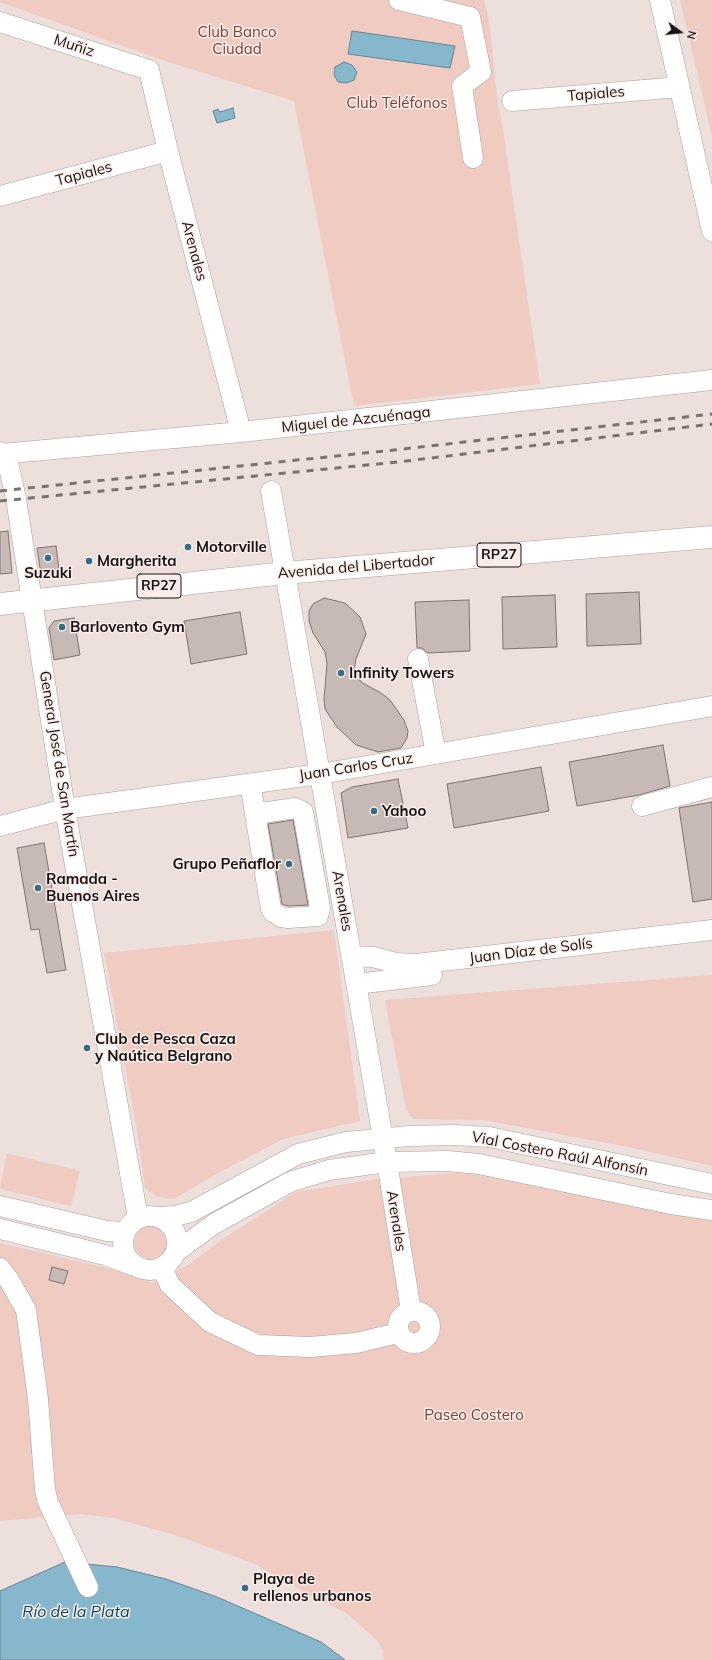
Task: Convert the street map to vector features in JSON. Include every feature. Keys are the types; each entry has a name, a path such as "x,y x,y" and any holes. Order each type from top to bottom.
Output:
{"main road":[{"name":"Avenida del Libertador","path":"0,604 285,573 712,537"}],"street":[{"path":"399,0 470,17 481,72 462,86 473,158"},
{"path":"660,0 712,231"},
{"name":"Muñiz","path":"0,22 149,70"},
{"name":"Arenales","path":"149,70 168,151 241,432"},
{"name":"Tapiales","path":"512,101 680,87"},
{"name":"Tapiales","path":"0,196 168,151"},
{"name":"Miguel de Azcuénaga","path":"0,453 241,432 712,380"},
{"name":"General José de San Martín","path":"0,453 9,467 16,499 132,1225"},
{"name":"Arenales","path":"271,491 383,1138 411,1311"},
{"path":"418,659 436,754"},
{"name":"Juan Carlos Cruz","path":"0,826 65,809 320,774 712,706"},
{"path":"250,784 255,814 273,912 281,917 288,918 318,916 320,911 319,899 303,812 299,808 255,814"},
{"path":"642,806 712,787"},
{"path":"305,818 327,815"},
{"path":"319,899 341,895"},
{"name":"Juan Díaz de Solís","path":"351,956 373,956 396,964 416,964 712,930"},
{"name":"Juan Díaz de Solís","path":"356,984 712,942"},
{"name":"Vial Costero Raúl Alfonsín","path":"159,1217 175,1216 191,1212 298,1154 334,1145 383,1138 454,1135 489,1137 712,1184"},
{"name":"Vial Costero Raúl Alfonsín","path":"177,1251 214,1224 290,1182 329,1170 387,1162 427,1160 474,1164 671,1204 712,1210"},
{"path":"0,1206 107,1231 132,1225 145,1216 159,1217 167,1221 174,1231 178,1243 177,1251 168,1264 162,1268 146,1271 106,1255 0,1229"},
{"path":"132,1225 123,1241 123,1250 132,1265"},
{"path":"0,1268 9,1280 26,1310 38,1399 48,1502 88,1587"},
{"path":"162,1268 170,1285 210,1322 258,1344 310,1348 356,1343 398,1333"},
{"path":"411,1311 417,1311 427,1318 430,1323 428,1335 419,1343 412,1344 406,1342 398,1333 397,1326 400,1319 404,1314 411,1311"}],"green space":[{"name":"Club Teléfonos","path":"0,0 484,0 489,20 498,106 502,123 540,384 354,406 294,101 165,61 0,2"},
{"path":"680,0 712,0 712,137 703,98"},
{"path":"334,930 360,1121 283,1139 218,1173 174,1199 157,1197 145,1188 137,1130 104,953"},
{"path":"712,975 712,1166 628,1147 484,1120 413,1119 406,1109 385,1000"},
{"path":"7,1153 80,1171 71,1206 0,1189"},
{"name":"Paseo Costero","path":"463,1172 712,1221 712,1660 384,1660 383,1651 377,1640 345,1612 313,1597 255,1564 178,1536 114,1518 80,1514 0,1521 0,1243 124,1272 152,1283 190,1264 227,1236 296,1192 371,1180"},
{"path":"151,1225 163,1230 168,1242 163,1254 151,1259 139,1254 134,1242 139,1230"}],"water":[{"path":"352,31 455,46 450,68 348,54"},
{"path":"344,62 352,65 357,72 354,80 347,83 338,82 334,75 335,67"},
{"path":"233,108 235,118 217,123 213,111 218,109 220,112"},
{"name":"Río de la Plata","path":"65,1562 117,1567 166,1579 217,1597 321,1642 345,1660 0,1660 0,1591"}],"building":[{"path":"8,531 12,573 0,574 0,532"},
{"name":"Suzuki","path":"56,546 59,569 47,571 40,568 37,548"},
{"path":"639,592 641,644 587,646 586,594"},
{"path":"555,595 557,647 503,649 502,597"},
{"name":"Infinity Towers","path":"324,598 345,603 360,617 366,634 356,659 354,669 361,682 381,693 390,700 404,720 408,731 407,738 401,748 378,752 356,745 337,727 325,709 324,699 327,664 325,652 313,633 309,621 309,611 313,604"},
{"path":"469,600 470,651 428,653 422,648 417,648 415,602"},
{"path":"240,612 247,654 191,664 184,621"},
{"path":"74,618 80,655 54,660 49,628 54,621"},
{"path":"663,745 670,786 639,795 577,806 569,762"},
{"path":"541,767 549,811 454,828 447,784"},
{"name":"Yahoo","path":"398,779 408,828 348,838 341,793 352,787"},
{"path":"712,802 712,899 693,902 679,808"},
{"name":"Grupo Peñaflor","path":"293,820 308,905 288,906 282,904 268,824"},
{"name":"Ramada - Buenos Aires","path":"44,843 66,970 47,973 39,929 31,930 17,848"},
{"path":"52,1267 68,1271 64,1284 49,1280"}],"railway":[{"path":"0,491 394,450 712,414"},
{"path":"0,501 398,462 712,424"}],"place":[{"name":"Motorville","path":"188,547"},
{"name":"Suzuki","path":"48,558"},
{"name":"Margherita","path":"89,561"},
{"name":"Barlovento Gym","path":"62,627"},
{"name":"Infinity Towers","path":"341,673"},
{"name":"Yahoo","path":"374,811"},
{"name":"Grupo Peñaflor","path":"289,864"},
{"name":"Ramada - Buenos Aires","path":"38,888"},
{"name":"Club de Pesca Caza y Naútica Belgrano","path":"87,1048"},
{"name":"Playa de rellenos urbanos","path":"245,1588"}],"park label":[{"name":"Club Banco Ciudad","path":"237,40"}]}
